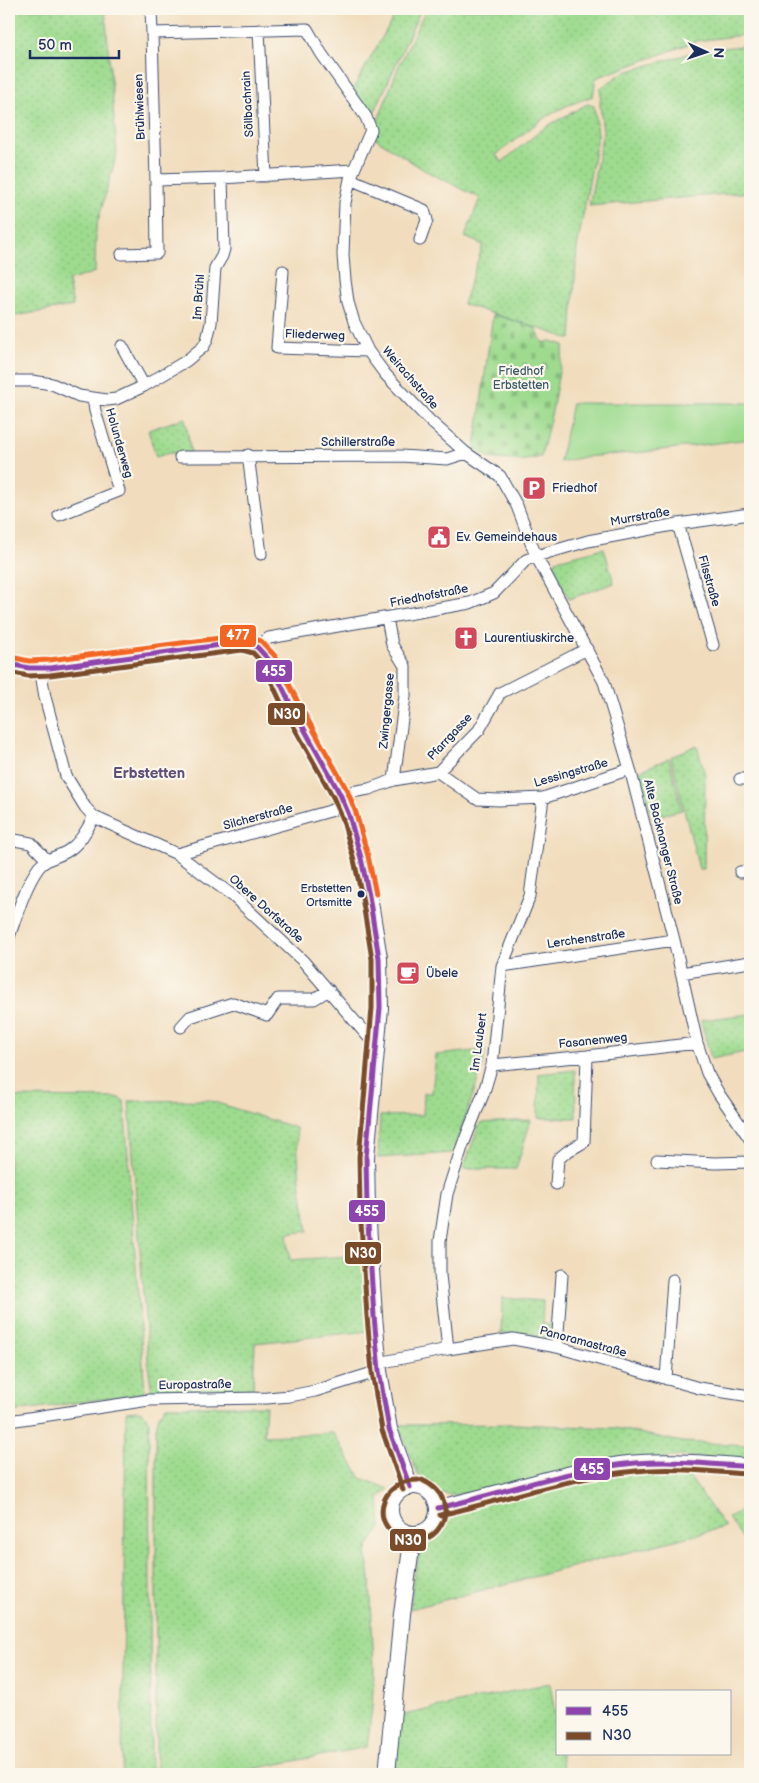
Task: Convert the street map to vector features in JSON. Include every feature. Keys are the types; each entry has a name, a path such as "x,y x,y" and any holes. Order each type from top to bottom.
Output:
{"street":[{"name":"Brühlwiesen","path":"122,254 157,253 151,9"},
{"name":"Weirachstraße","path":"259,30 307,29 321,53 366,116 371,130 352,175 345,202 345,280 348,302 354,322 368,351 385,374 429,420 466,453 500,476 517,506 536,556"},
{"path":"152,33 259,30"},
{"name":"Söllbachrain","path":"259,30 266,176"},
{"path":"156,180 352,175 424,210 427,220 420,240"},
{"name":"Im Brühl","path":"9,381 32,381 52,384 79,396 116,399 144,386 203,347 212,323 215,268 224,249 222,178"},
{"name":"Fliederweg","path":"282,271 277,348 368,351"},
{"path":"122,346 144,386"},
{"name":"Holunderweg","path":"59,515 119,491 95,411 93,398"},
{"name":"Schillerstraße","path":"180,457 401,456 447,459 466,453"},
{"path":"248,456 261,554"},
{"name":"Murrstraße","path":"536,556 588,541 678,524 750,514"},
{"name":"Filsstraße","path":"678,524 713,645"},
{"name":"Friedhofstraße","path":"257,647 269,638 340,624 387,618 470,603 494,593 526,560 536,556"},
{"name":"Alte Backnanger Straße","path":"536,556 604,682 630,769 674,940 697,1043 707,1073 750,1139"},
{"name":"Zwingergasse","path":"387,618 392,645 405,666 404,696 394,780"},
{"path":"9,664 19,668 40,668 244,642 257,647 270,660 292,707 343,799 363,868 379,958 380,1008 368,1114 366,1157 367,1208 378,1367 390,1429 410,1487"},
{"name":"Pfarrgasse","path":"343,799 394,780 438,772 479,730 500,693 587,649"},
{"name":"Obere Dorfstraße","path":"40,668 45,696 66,776 85,807 94,817 177,854 233,896 303,961 377,1047"},
{"name":"Lessingstraße","path":"438,772 477,800 543,798 630,769"},
{"name":"Im Laubert","path":"448,1349 440,1275 440,1241 447,1194 492,1065 502,966 530,896 543,798"},
{"name":"Silcherstraße","path":"177,854 330,811 343,799"},
{"path":"9,936 29,885 40,866 47,860 68,851 79,843 94,817"},
{"path":"9,839 31,843 47,860"},
{"name":"Lerchenstraße","path":"502,966 674,940"},
{"path":"681,973 750,962"},
{"path":"181,1027 190,1017 233,1003 267,1015 278,998 314,999 328,990"},
{"name":"Fasanenweg","path":"492,1065 697,1043"},
{"path":"556,1184 558,1159 584,1142 587,1056"},
{"path":"657,1160 715,1163 750,1162"},
{"path":"557,1347 562,1275"},
{"path":"666,1379 673,1280"},
{"name":"Panoramastraße","path":"378,1367 448,1349 513,1339 557,1347 699,1388 750,1396"},
{"name":"Europastraße","path":"9,1421 149,1400 290,1396 315,1391 378,1367"},
{"path":"438,1508 576,1473 622,1464 687,1462 750,1467"},
{"path":"410,1487 419,1487 428,1491 435,1498 438,1508 437,1518 431,1527 423,1532 412,1534 398,1528 393,1521 390,1510 393,1500 400,1491 410,1487"},
{"path":"387,1774 402,1614 412,1534"}],"green space":[{"path":"9,9 105,9 117,153 96,228 95,272 68,281 73,306 9,317"},
{"path":"398,9 421,9 375,111 367,111 353,89"},
{"path":"426,9 750,9 750,34 697,41 596,78 593,96 566,106 541,120 496,155 502,162 544,128 587,104 594,106 598,134 577,248 571,339 463,304 483,245 465,237 480,198 424,170 372,136 398,68"},
{"path":"749,45 750,192 589,206 603,132 600,105 601,88 622,73 698,51"},
{"name":"Friedhof Erbstetten","path":"493,314 535,328 543,343 550,341 564,345 552,411 541,457 520,461 489,458 475,448"},
{"path":"572,403 750,403 750,439 584,457 560,462"},
{"path":"185,418 191,453 169,453 156,457 148,430"},
{"path":"604,548 614,583 569,599 553,567 557,560"},
{"path":"697,745 705,775 704,869 699,869 671,757"},
{"path":"669,758 682,810 652,817 640,771"},
{"path":"750,1014 750,1051 711,1059 701,1020"},
{"path":"485,1050 483,1065 453,1153 378,1158 380,1116 423,1115 424,1093 432,1093 436,1055"},
{"path":"575,1070 576,1118 538,1118 539,1074"},
{"path":"9,1097 119,1098 124,1101 145,1393 9,1412"},
{"path":"208,1100 296,1128 300,1181 308,1231 287,1234 290,1260 364,1255 369,1331 255,1343 253,1389 152,1392 129,1101"},
{"path":"531,1120 516,1169 463,1169 480,1123"},
{"path":"502,1298 543,1301 542,1324 551,1325 548,1337 515,1333 501,1334"},
{"path":"166,1406 266,1406 264,1436 333,1433 361,1478 389,1489 379,1498 381,1528 368,1546 366,1553 370,1577 374,1670 367,1747 226,1774 156,1774 156,1428 159,1415"},
{"path":"126,1412 143,1412 149,1422 151,1774 122,1774"},
{"path":"514,1424 615,1428 682,1442 750,1445 750,1461 679,1456 454,1495 444,1494 419,1477 399,1427 401,1425"},
{"path":"683,1468 725,1527 410,1609 414,1575 421,1548 425,1540 435,1533 450,1516 477,1505 619,1470"},
{"path":"750,1505 750,1548 728,1518"},
{"path":"550,1683 556,1721 556,1756 561,1756 564,1774 393,1774 399,1716"}],"transit line":[{"name":"477","path":"11,657 29,661 49,660 243,635 261,641 275,656 299,704 347,790 356,813 368,856 376,894"},
{"name":"455","path":"9,664 29,668 50,668 243,642 257,647 269,660 292,707 340,794 349,815 361,858 379,958 380,1008 366,1157 367,1208 379,1371 389,1429 410,1487"},
{"name":"N30","path":"9,672 28,676 50,675 242,650 253,653 263,664 285,711 333,797 342,817 354,860 372,959 372,1008 359,1157 360,1208 372,1372 382,1430 403,1490"},
{"name":"455","path":"438,1508 560,1476 610,1466 664,1462 750,1467"},
{"name":"N30","path":"440,1515 586,1478 611,1474 664,1470 749,1474"},
{"name":"N30","path":"418,1480 396,1486 386,1496 383,1503 383,1519 386,1525 394,1534 408,1541 421,1540 432,1535 441,1526 445,1514 444,1502 436,1490 422,1480"}],"place":[{"name":"Friedhof","path":"534,488"},
{"name":"Ev. Gemeindehaus","path":"439,537"},
{"name":"Laurentiuskirche","path":"466,638"},
{"name":"Erbstetten Ortsmitte","path":"361,894"},
{"name":"Übele","path":"408,973"}],"district":[{"name":"Erbstetten","path":"149,773"}]}
